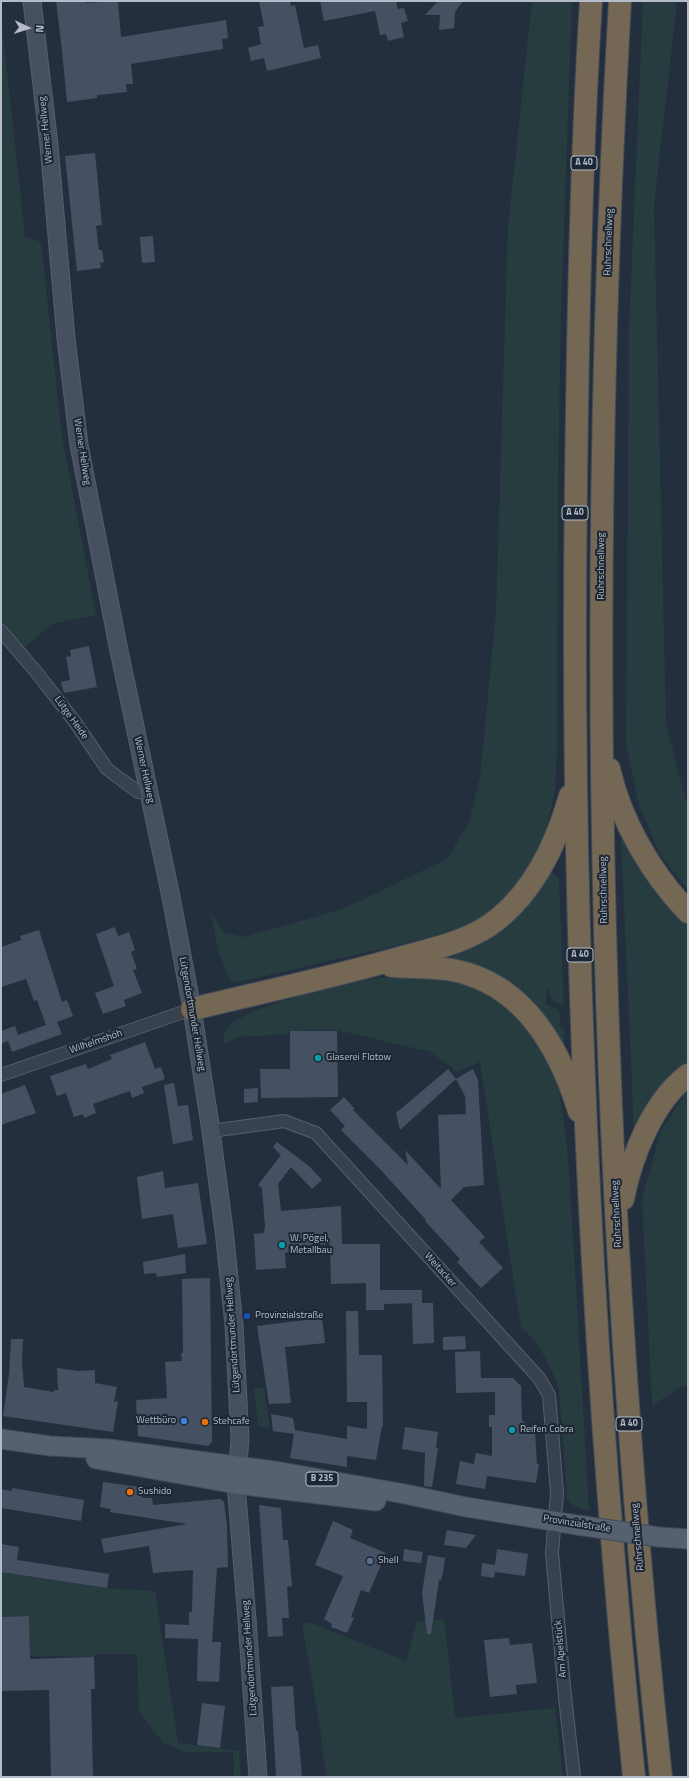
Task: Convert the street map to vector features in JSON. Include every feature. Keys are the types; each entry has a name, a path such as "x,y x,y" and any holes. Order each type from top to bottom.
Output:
{"highway":[{"name":"A 40","path":"591,1 584,138 574,580 575,751 580,967 587,1158 605,1458 634,1777"},
{"name":"Ruhrschnellweg","path":"620,1 611,177 603,485 602,716 608,1025 619,1248 640,1554 661,1777"},
{"path":"602,716 606,756 619,800 644,853 673,896 688,912"},
{"path":"192,1009 375,965 452,943 470,936 497,920 523,894 544,862 559,830 573,786 575,751"},
{"path":"375,965 449,970 467,974 494,986 515,1000 531,1016 542,1032 566,1076 579,1113 587,1158"},
{"path":"619,1248 619,1220 630,1169 640,1144 660,1106 672,1090 688,1075"}],"main road":[{"name":"Werner Hellweg","path":"32,1 49,145 66,338 79,445 118,646 172,897"},
{"name":"Lütgendortmunder Hellweg","path":"172,897 192,1009 211,1131 234,1325 240,1440 237,1475 258,1777"},
{"name":"Provinzialstraße","path":"1,1439 50,1446 108,1449 237,1475 281,1472 406,1494 466,1507 577,1525 688,1539"}],"street":[{"name":"Lütge Heide","path":"1,631 51,691 107,769 138,792 149,792"},
{"name":"Wilhelmshöh","path":"1,1075 192,1009"},
{"name":"Weitacker","path":"211,1131 284,1121 302,1126 316,1133 539,1378 549,1396 557,1494 555,1521"},
{"name":"Am Apelstück","path":"555,1521 552,1553 574,1777"}],"green space":[{"path":"532,1 572,1 561,311 558,477 557,755 555,791 546,831 528,873 502,904 467,929 239,982 230,980 218,950 211,913 223,932 244,937 343,909 447,859 469,822 480,777 496,613 508,227"},
{"path":"643,1 677,1 654,206 666,722 685,798 688,804 688,890 660,854 639,806 626,743 629,329"},
{"path":"1,16 25,237 41,242 62,437 96,615 52,624 24,648 1,622"},
{"path":"620,817 632,850 652,888 688,924 688,1062 672,1076 658,1092 637,1128 634,1129"},
{"path":"550,870 559,880 564,1005 557,1004 552,999 548,990 546,990 546,1004 559,1010 560,1025 564,1028 565,1065 547,1026 432,960"},
{"path":"416,975 460,981 501,1000 531,1032 546,1058 559,1091 569,1170 589,1510 579,1508 567,1498 559,1389 544,1355 533,1339 521,1328 480,1062 458,1072 431,1052 337,1030 290,1031 287,1034 239,1037 223,1044 226,1029 236,1021 251,1013 271,1005 316,991 370,979"},
{"path":"688,1088 688,1386 682,1386 652,1406 642,1198 661,1131"},
{"path":"264,1388 270,1428 258,1426 254,1389"},
{"path":"1,1572 107,1588 155,1591 178,1743 239,1751 241,1777 234,1777 233,1752 186,1752 163,1743 139,1711 137,1654 97,1654 94,1657 30,1656 29,1616 1,1617"},
{"path":"444,1619 455,1718 555,1708 563,1777 326,1777 320,1728 302,1623 311,1623 406,1661 417,1621"}],"building":[{"path":"56,1 86,1 86,3 118,1 121,37 226,20 228,38 222,39 223,49 131,64 133,84 126,84 127,92 97,95 97,98 67,102"},
{"path":"259,1 290,1 291,6 295,5 304,48 318,45 321,58 267,71 264,58 251,61 248,48 261,44 258,27 264,26"},
{"path":"320,1 396,1 398,9 404,8 408,21 401,23 404,37 388,41 386,34 380,35 375,11 324,21"},
{"path":"438,1 463,1 455,12 454,28 439,30 440,15 425,15"},
{"path":"95,153 102,225 96,226 99,250 102,250 104,262 100,263 101,268 77,271 65,156"},
{"path":"153,236 155,262 142,263 140,237"},
{"path":"89,646 97,687 64,693 61,682 70,680 66,657 71,656 70,650"},
{"path":"115,927 118,936 129,932 135,950 131,952 137,969 133,970 142,993 124,1000 126,1006 103,1014 95,993 114,986 96,934"},
{"path":"39,930 62,1002 67,1000 73,1016 57,1022 62,1034 12,1052 8,1041 1,1044 1,1031 15,1026 18,1035 46,1025 37,1000 34,1001 26,979 1,987 1,947 21,940 20,936"},
{"name":"Glaserei Flotow","path":"290,1031 337,1031 338,1097 261,1098 260,1069 290,1069"},
{"path":"145,1042 155,1069 161,1067 165,1079 142,1087 144,1093 132,1098 130,1091 93,1104 96,1113 84,1118 83,1114 74,1117 66,1093 57,1096 50,1076 86,1064 88,1069 112,1059 110,1055"},
{"path":"448,1069 456,1079 400,1130 396,1113"},
{"path":"473,1069 478,1080 484,1185 464,1187 451,1200 485,1237 479,1242 503,1268 481,1288 457,1262 460,1259 425,1221 426,1220 379,1168 341,1130 345,1126 330,1110 344,1097 354,1108 353,1110 408,1165 405,1150 441,1189 438,1115 466,1114 465,1096 456,1079"},
{"path":"174,1083 178,1106 188,1105 193,1140 173,1144 164,1085"},
{"path":"25,1085 36,1113 1,1125 1,1094"},
{"path":"258,1088 258,1102 244,1103 244,1089"},
{"path":"277,1142 309,1166 322,1180 312,1189 291,1167 278,1184 281,1211 341,1206 342,1244 380,1244 380,1290 422,1290 422,1303 433,1303 434,1343 413,1344 412,1303 384,1304 384,1310 366,1310 366,1283 331,1284 330,1244 288,1246 289,1252 285,1253 286,1268 256,1270 254,1234 264,1233 265,1226 262,1188 258,1185 281,1155 273,1147"},
{"path":"163,1171 165,1188 198,1183 207,1244 178,1248 173,1214 142,1219 137,1177"},
{"path":"185,1254 186,1273 157,1277 156,1273 144,1274 143,1262"},
{"path":"210,1278 212,1442 208,1446 138,1436 136,1400 167,1398 165,1362 182,1361 182,1279"},
{"path":"346,1311 358,1311 359,1355 382,1355 383,1426 376,1460 347,1456 347,1467 290,1458 294,1434 273,1431 271,1414 293,1418 295,1430 347,1439 347,1426 367,1429 367,1402 347,1402"},
{"path":"322,1318 325,1343 285,1347 291,1403 269,1404 257,1326"},
{"path":"465,1336 466,1349 443,1350 443,1337"},
{"path":"11,1339 23,1339 22,1362 24,1387 54,1392 54,1390 58,1390 57,1368 79,1371 95,1370 95,1383 117,1387 114,1402 118,1401 113,1432 3,1416 9,1374"},
{"path":"480,1351 481,1378 513,1378 521,1386 522,1420 535,1432 537,1464 539,1464 536,1483 487,1476 485,1489 456,1484 460,1461 474,1464 476,1453 492,1456 492,1427 489,1427 489,1415 495,1415 495,1392 456,1393 455,1352"},
{"path":"405,1427 438,1432 436,1448 438,1448 432,1487 424,1486 425,1453 402,1449"},
{"path":"103,1482 140,1487 142,1498 152,1498 153,1505 220,1499 224,1502 227,1525 228,1567 217,1568 212,1642 221,1642 219,1682 197,1681 198,1639 165,1638 165,1624 189,1625 189,1612 192,1612 193,1570 153,1573 149,1546 104,1553 101,1539 187,1524 110,1512 111,1509 100,1507"},
{"path":"12,1488 84,1500 81,1521 1,1508 1,1489 12,1491"},
{"path":"259,1505 281,1508 283,1540 288,1540 292,1586 287,1587 289,1618 282,1618 283,1636 268,1637"},
{"path":"333,1521 353,1530 350,1538 386,1553 369,1593 361,1590 351,1617 354,1618 347,1633 331,1627 332,1624 324,1619 343,1576 315,1565"},
{"path":"447,1530 476,1535 466,1548 444,1545"},
{"path":"1,1544 19,1547 17,1560 109,1574 107,1588 1,1572"},
{"path":"404,1549 423,1552 421,1563 403,1561"},
{"path":"497,1549 528,1554 525,1576 495,1572 494,1578 481,1576 482,1563 495,1565"},
{"path":"428,1555 445,1558 443,1573 441,1580 439,1580 431,1634 427,1634 422,1593"},
{"path":"29,1616 30,1659 94,1657 95,1689 91,1689 93,1777 51,1777 49,1690 1,1691 1,1617"},
{"path":"509,1638 510,1645 532,1643 537,1683 516,1685 517,1694 490,1697 484,1640"},
{"path":"293,1686 296,1731 298,1731 302,1777 276,1777 271,1687"},
{"path":"202,1703 225,1706 220,1748 197,1745"}],"place":[{"name":"Glaserei Flotow","path":"318,1058"},
{"name":"W. Pögel, Metallbau","path":"282,1245"},
{"name":"Provinzialstraße","path":"247,1316"},
{"name":"Wettbüro","path":"184,1421"},
{"name":"Stehcafe","path":"205,1422"},
{"name":"Reifen Cobra","path":"512,1430"},
{"name":"Sushido","path":"130,1492"},
{"name":"Shell","path":"370,1561"}]}
